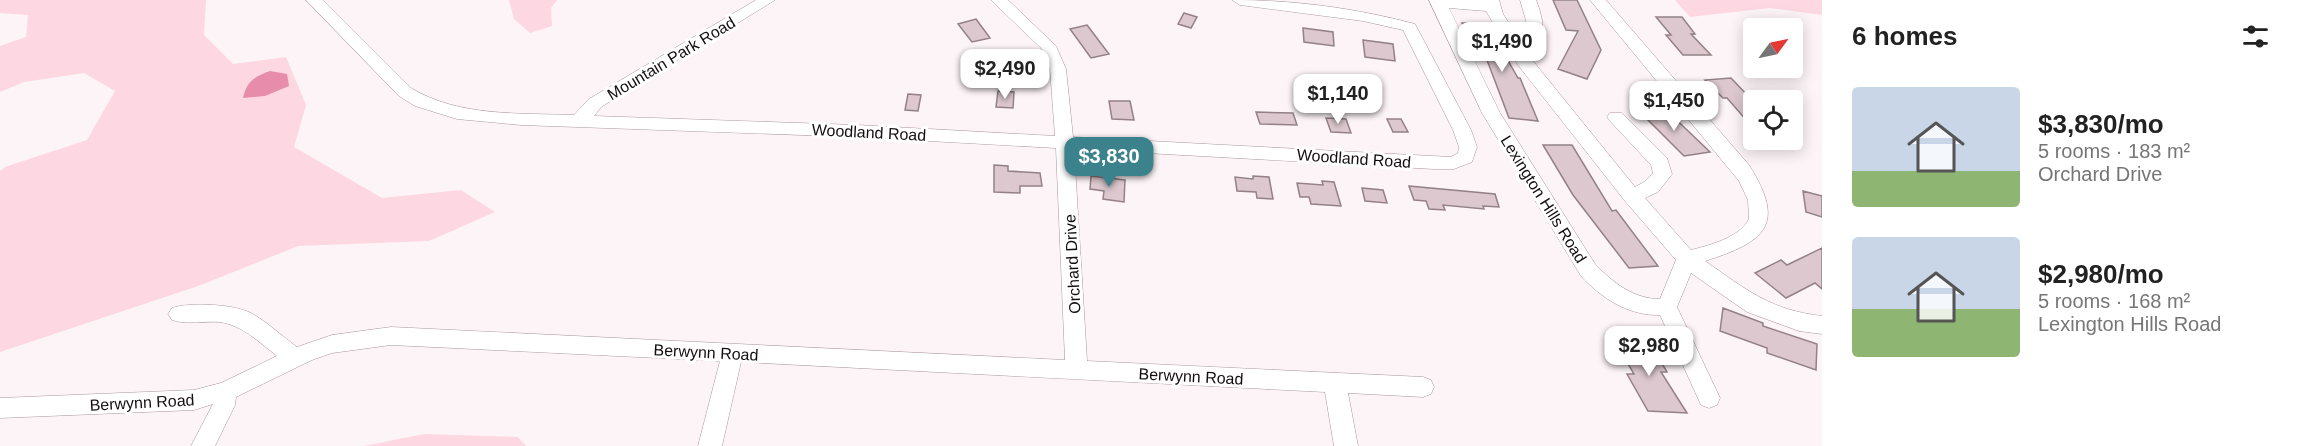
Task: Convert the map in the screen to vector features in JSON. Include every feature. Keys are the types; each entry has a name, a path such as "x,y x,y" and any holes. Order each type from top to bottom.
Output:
{"street":[{"name":"Woodland Road","path":"314,0 405,92 421,102 457,113 520,119 846,131 1434,163 1454,163 1466,157 1468,147 1462,130 1409,27 1363,16 1240,0"},
{"name":"Mountain Park Road","path":"579,121 595,103 767,0"},
{"name":"Orchard Drive","path":"999,0 1048,46 1058,69 1065,143 1077,371"},
{"path":"1524,61 1533,50 1536,31 1528,0"},
{"path":"1599,0 1742,170 1757,203 1759,220 1753,230 1725,246 1687,260 1666,307 1709,398"},
{"path":"1437,1 1491,3 1524,61 1632,196 1687,260 1754,306 1820,327"},
{"name":"Lexington Hills Road","path":"1437,1 1491,112 1588,270 1598,281 1617,295 1656,308 1666,307"},
{"path":"1616,117 1660,163 1663,174 1651,187 1632,196"},
{"path":"179,314 220,315 243,319 296,358"},
{"name":"Berwynn Road","path":"0,408 194,400 226,391 332,344 391,336 562,343 732,355 1423,387"},
{"path":"710,446 732,355"},
{"path":"1335,384 1346,446"},
{"path":"202,446 224,405 226,391"}],"shaded area":[{"path":"0,0 206,0 204,35 233,64 286,57 306,105 294,147 382,198 461,190 495,212 429,241 298,246 201,285 0,352 0,171 5,167 87,140 115,91 84,73 24,82 0,92 0,46 26,37 28,15 0,13"},
{"path":"509,0 557,0 551,8 552,26 530,33 514,19"},
{"path":"1675,0 1822,0 1822,15 1770,8 1690,17"},
{"path":"270,71 287,74 289,86 265,96 243,98 252,80"},
{"path":"424,434 518,437 526,446 364,446"}],"building":[{"path":"1553,0 1577,0 1601,50 1587,79 1558,69 1578,31 1566,30"},
{"path":"1184,13 1197,17 1191,28 1178,24"},
{"path":"1656,17 1682,17 1695,34 1691,34 1711,55 1683,55 1666,35 1671,35"},
{"path":"976,19 990,38 972,42 958,24"},
{"path":"1462,23 1487,24 1520,78 1538,121 1509,118 1487,60 1482,60"},
{"path":"1087,25 1109,54 1091,58 1070,29"},
{"path":"1303,28 1333,32 1334,46 1304,42"},
{"path":"1363,40 1393,44 1395,61 1365,57"},
{"path":"1731,78 1743,91 1743,116 1727,98 1723,98 1705,80"},
{"path":"998,91 1014,92 1013,108 996,107"},
{"path":"908,94 921,95 918,111 905,110"},
{"path":"1109,101 1130,101 1134,120 1112,119"},
{"path":"1663,107 1710,152 1684,156 1638,110"},
{"path":"1256,112 1293,113 1297,125 1260,124"},
{"path":"1326,118 1346,119 1351,133 1331,132"},
{"path":"1387,119 1401,119 1408,132 1393,132"},
{"path":"1543,145 1572,145 1612,211 1616,210 1658,266 1629,268 1573,195"},
{"path":"994,165 1008,166 1008,171 1040,173 1042,186 1020,186 1020,193 994,192"},
{"path":"1091,176 1125,180 1124,202 1103,199 1104,191 1090,189"},
{"path":"1253,176 1269,177 1273,199 1257,198 1256,192 1237,191 1235,177 1253,179"},
{"path":"1322,181 1334,182 1341,206 1311,204 1309,197 1300,197 1297,183 1323,185"},
{"path":"1409,186 1495,194 1499,207 1483,206 1484,209 1443,205 1445,210 1429,209 1426,201 1414,200"},
{"path":"1362,188 1383,190 1387,203 1365,201"},
{"path":"1803,191 1822,196 1822,217 1806,212"},
{"path":"1822,248 1822,289 1815,283 1786,298 1755,273 1781,260 1787,265"},
{"path":"1723,308 1763,323 1763,326 1817,344 1816,370 1767,353 1767,348 1720,331"},
{"path":"1614,340 1649,341 1667,372 1661,372 1687,413 1648,411 1627,374 1634,374"}]}
